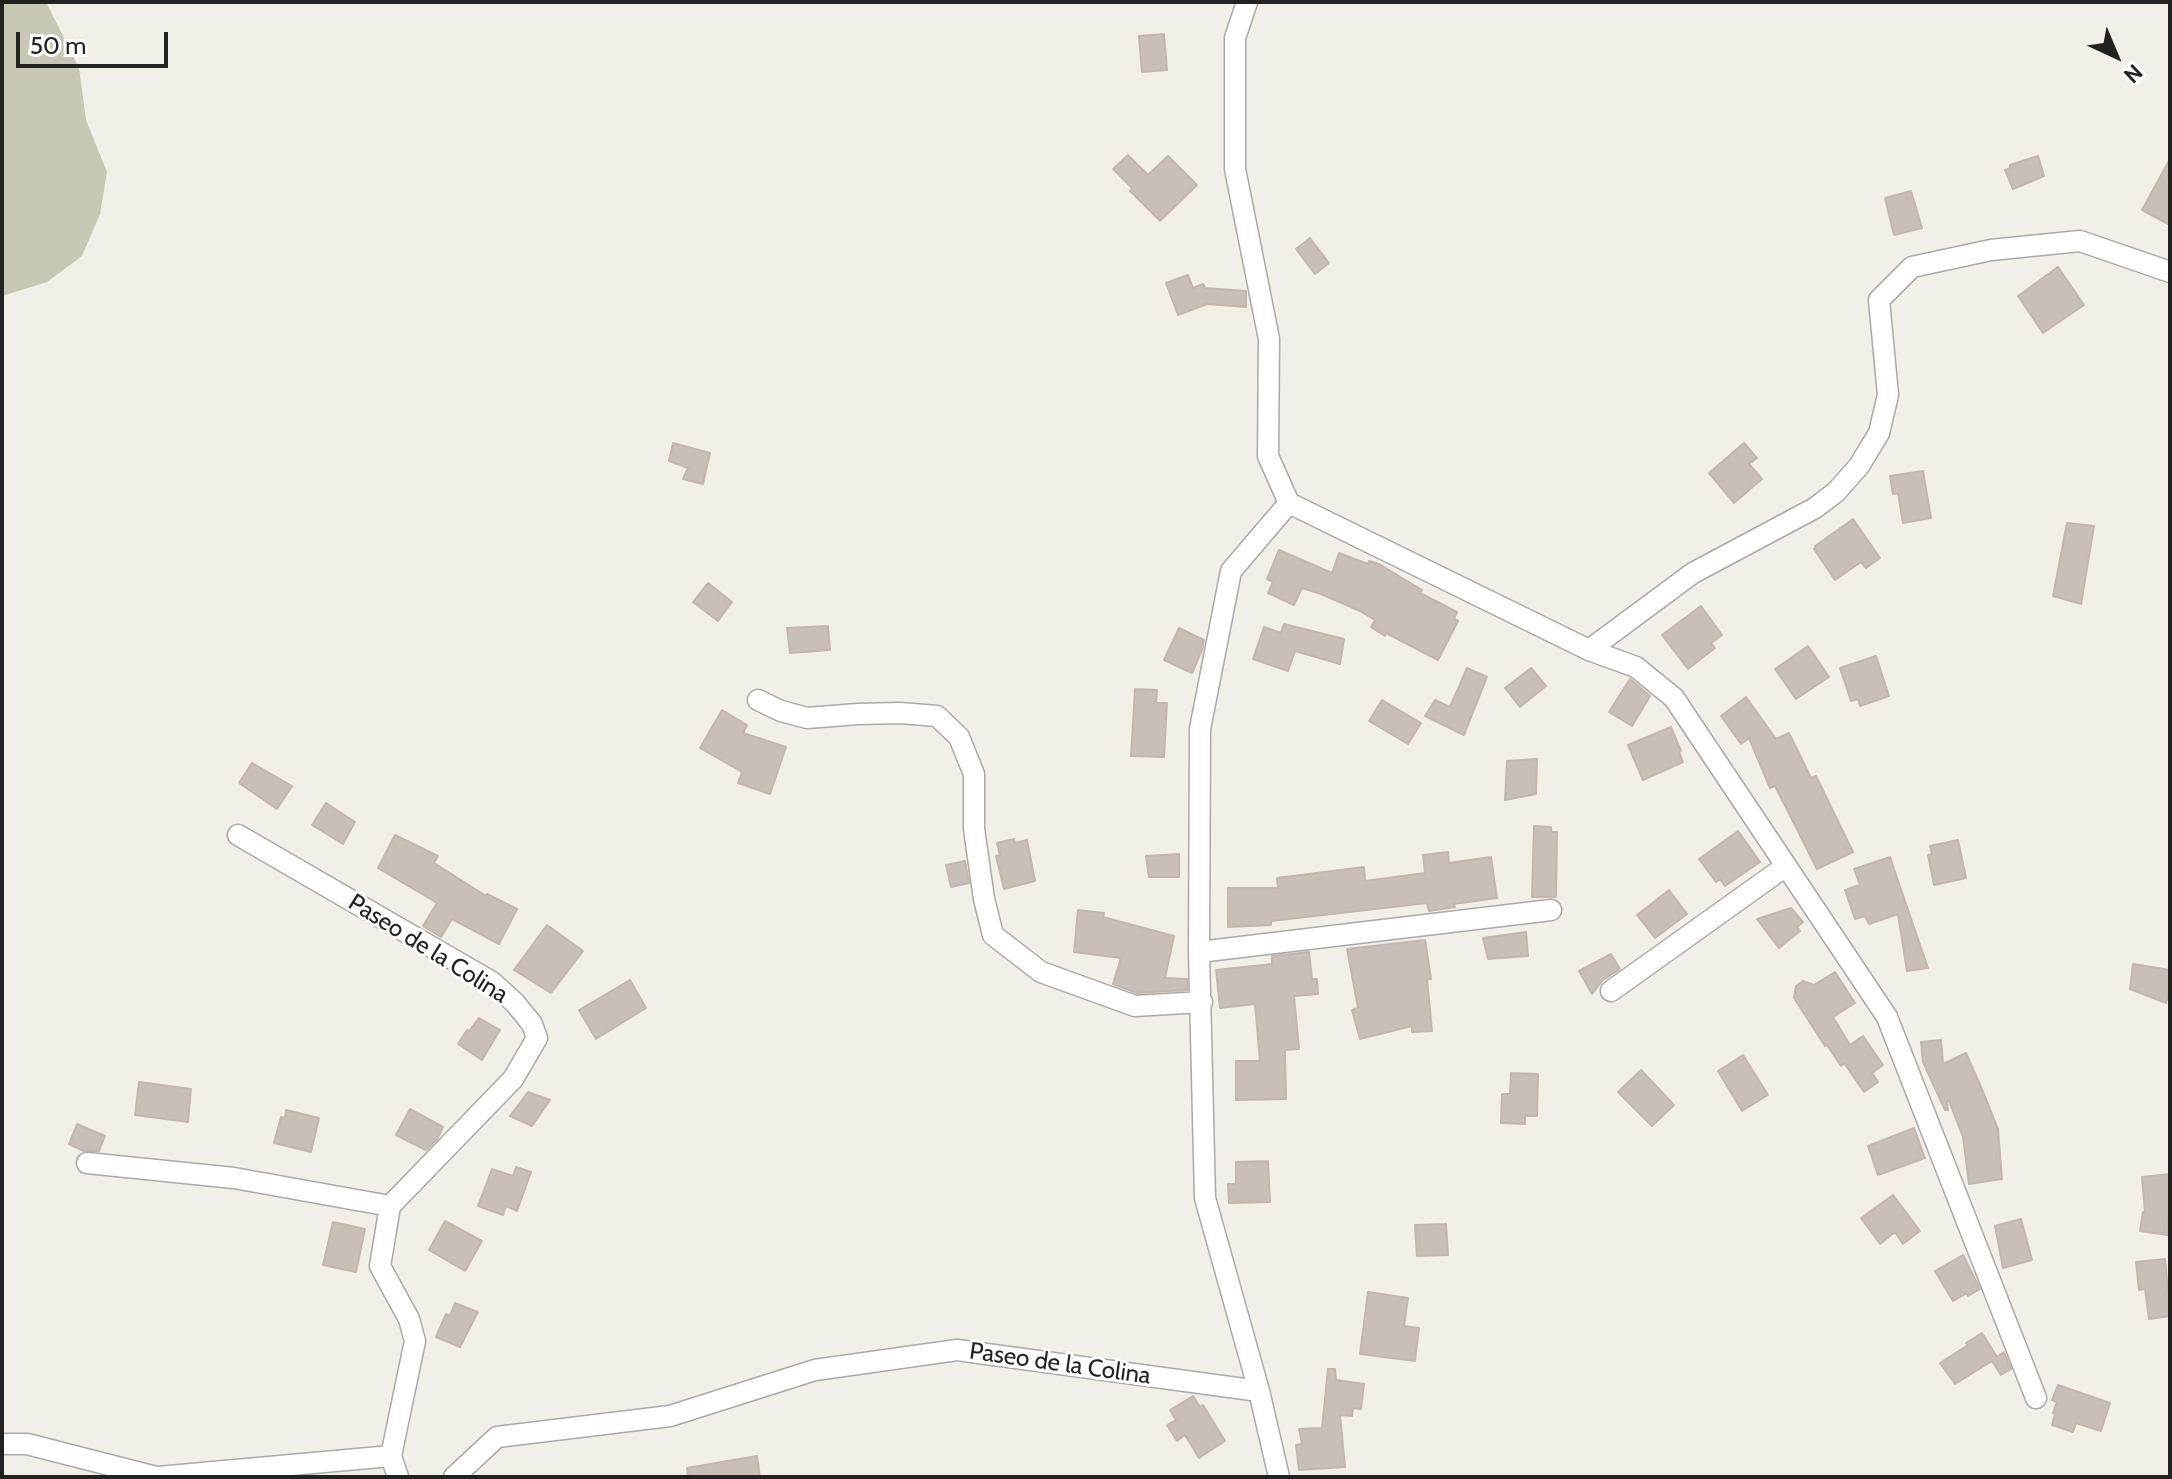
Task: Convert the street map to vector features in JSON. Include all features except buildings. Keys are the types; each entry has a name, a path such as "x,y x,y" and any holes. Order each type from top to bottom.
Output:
{"street":[{"path":"1247,2 1235,38 1235,169 1269,339 1268,456 1289,503 1589,650 1636,667 1674,698 1887,1017 2036,1398"},
{"path":"1589,650 1693,573 1815,508 1836,492 1859,466 1879,433 1888,395 1879,300 1912,267 1991,250 2080,241 2170,272"},
{"path":"1279,1477 1259,1391 1205,1198 1199,952 1200,729 1231,571 1289,503"},
{"path":"758,700 807,718 872,713 937,716 959,737 974,774 974,829 984,899 993,935 1041,972 1135,1006 1202,1002"},
{"name":"Paseo de la Colina","path":"238,835 492,982 532,1024 537,1038 513,1079 390,1206"},
{"path":"1611,991 1786,866"},
{"path":"1199,952 1551,910"},
{"path":"87,1163 234,1178 390,1206 380,1266 409,1319 415,1341 391,1456 398,1477"},
{"name":"Paseo de la Colina","path":"454,1477 497,1437 670,1416 815,1370 957,1350 1259,1391"},
{"path":"2,1444 27,1444 157,1477 391,1456"}],"shaded area":[{"path":"2,2 46,2 79,68 86,120 107,172 100,214 82,256 47,282 2,296"}]}
